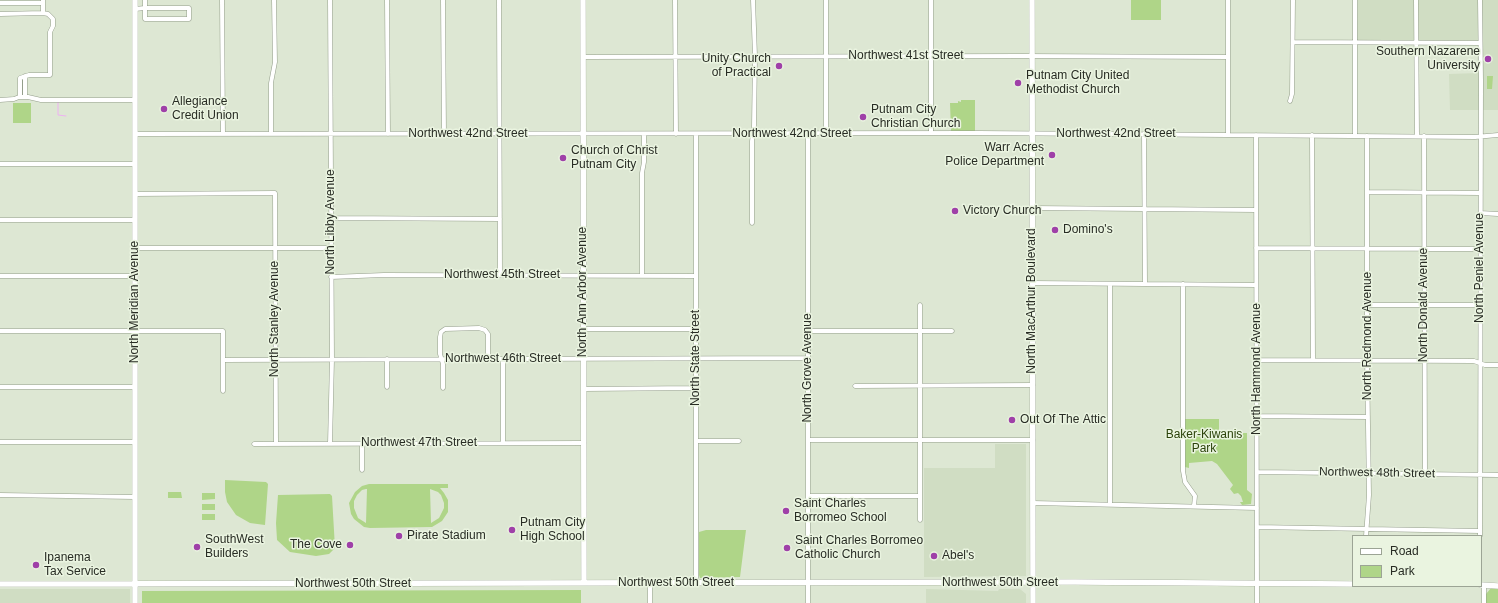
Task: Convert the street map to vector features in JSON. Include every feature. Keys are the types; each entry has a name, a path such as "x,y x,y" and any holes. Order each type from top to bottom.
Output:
{"main road":[{"name":"North Meridian Avenue","path":"134,0 135,603"},
{"name":"North Ann Arbor Avenue","path":"583,0 584,583"},
{"name":"North MacArthur Boulevard","path":"1032,0 1033,603"},
{"name":"Northwest 50th Street","path":"0,584 1033,582 1352,584"},
{"path":"1482,585 1498,586"}],"street":[{"path":"134,8 145,8 188,8 189,19 145,19 145,8 145,0"},
{"path":"222,0 223,134"},
{"path":"271,134 270,83 275,62 274,0"},
{"name":"North Libby Avenue","path":"330,0 332,248 330,444"},
{"path":"386,0 388,134"},
{"path":"443,0 444,134"},
{"path":"499,0 500,275"},
{"path":"675,0 676,134"},
{"path":"752,223 755,56 753,0"},
{"path":"826,0 826,134"},
{"path":"931,0 931,133"},
{"path":"1228,0 1228,135"},
{"path":"1290,101 1292,94 1293,0"},
{"path":"1354,0 1355,136"},
{"path":"1416,0 1416,136"},
{"name":"North Peniel Avenue","path":"1480,0 1480,535"},
{"path":"0,3 43,2 43,13"},
{"path":"0,14 43,13 48,14 53,19 53,26 50,32 50,75 24,76 23,97"},
{"path":"1293,42 1480,43"},
{"name":"Northwest 41st Street","path":"584,57 1228,57"},
{"path":"0,100 23,97 41,100 134,100"},
{"name":"Northwest 42nd Street","path":"135,134 931,133 1312,136 1498,135"},
{"path":"642,276 642,173 644,162 644,134"},
{"name":"North State Street","path":"696,134 696,583"},
{"name":"North Grove Avenue","path":"808,134 808,603"},
{"path":"1144,134 1145,284"},
{"name":"North Hammond Avenue","path":"1256,135 1257,603"},
{"path":"1312,136 1313,360"},
{"name":"North Redmond Avenue","path":"1366,535 1368,502 1368,136"},
{"name":"North Donald Avenue","path":"1424,136 1425,474"},
{"path":"0,164 135,164"},
{"path":"1367,192 1480,193"},
{"name":"North Stanley Avenue","path":"135,194 275,193 276,444"},
{"path":"1032,208 1256,210"},
{"path":"1480,213 1498,214"},
{"path":"331,218 500,218"},
{"path":"0,220 135,220"},
{"path":"135,248 332,248"},
{"path":"1256,248 1480,249"},
{"name":"Northwest 45th Street","path":"331,277 384,275 696,276"},
{"path":"0,276 135,276"},
{"path":"1032,283 1256,285"},
{"path":"1110,284 1110,504"},
{"path":"1183,284 1183,466 1185,482 1195,496 1194,506"},
{"path":"920,304 920,520"},
{"path":"1367,305 1480,305"},
{"path":"443,388 443,364 440,354 440,337 443,330 447,328 482,328 487,332 488,337 488,359"},
{"path":"583,329 696,329"},
{"path":"0,331 223,331 223,391"},
{"path":"808,331 952,331"},
{"name":"Northwest 46th Street","path":"223,360 808,358"},
{"path":"387,359 387,387"},
{"path":"503,359 503,443"},
{"path":"1256,360 1474,361 1485,365 1498,365"},
{"path":"855,386 1032,385"},
{"path":"0,387 135,387"},
{"path":"584,389 696,388"},
{"path":"1257,416 1368,417"},
{"path":"808,440 1033,440"},
{"path":"696,441 740,441"},
{"path":"0,442 135,442"},
{"name":"Northwest 47th Street","path":"254,444 584,443"},
{"path":"362,444 362,470"},
{"name":"Northwest 48th Street","path":"1257,472 1498,475"},
{"path":"0,495 135,497"},
{"path":"808,496 920,496"},
{"path":"1033,503 1257,508"},
{"path":"1257,527 1480,531"},
{"path":"650,583 650,603"},
{"path":"1482,585 1484,603"}],"shaded area":[{"name":"Southern Nazarene University","path":"1358,0 1498,0 1498,110 1450,110 1449,74 1478,73 1477,40 1357,41"},
{"path":"995,444 1026,444 1026,576 924,577 924,468 995,468"},
{"path":"0,589 130,589 130,603 0,603"},
{"path":"926,589 998,591 999,589 1020,589 1026,594 1026,603 926,603"}],"green space":[{"path":"1131,0 1161,0 1161,20 1131,20"},
{"path":"1487,76 1493,76 1492,89 1487,89"},
{"path":"961,100 975,100 975,131 951,131 950,103 958,103 958,101 961,102"},
{"path":"13,103 31,103 31,123 13,123"},
{"name":"Baker-Kiwanis Park","path":"1185,419 1219,419 1219,433 1247,433 1247,490 1252,494 1251,504 1242,505 1240,502 1243,502 1241,496 1238,493 1234,494 1230,489 1233,485 1217,464 1212,461 1189,463 1189,468 1185,467"},
{"path":"225,480 266,482 268,484 265,525 250,523 236,515 227,502"},
{"path":"369,484 448,484 448,488 440,488 448,500 448,512 442,521 432,527 364,527 354,519 351,514 349,503 355,492 362,486","holes":["367,489 366,523 358,518 354,508 354,501 362,490","430,489 438,492 444,503 444,508 439,518 431,523"]},
{"path":"168,492 181,492 182,498 168,498"},
{"path":"202,493 215,493 215,499 202,500"},
{"path":"330,494 332,496 335,548 329,554 316,556 290,552 277,540 276,523 278,495"},
{"path":"202,504 215,504 215,510 202,510"},
{"path":"202,514 215,514 215,520 202,520"},
{"path":"706,530 746,530 740,577 700,578 699,532"},
{"path":"1491,588 1498,588 1498,603 1486,603 1486,594"},
{"path":"581,590 581,603 142,603 142,591"}],"waterway":[{"path":"58,101 58,115 66,116"}],"place":[{"name":"Southern Nazarene University","path":"1488,59"},
{"name":"Unity Church of Practical","path":"779,66"},
{"name":"Putnam City United Methodist Church","path":"1018,83"},
{"name":"Allegiance Credit Union","path":"164,109"},
{"name":"Putnam City Christian Church","path":"863,117"},
{"name":"Warr Acres Police Department","path":"1052,155"},
{"name":"Church of Christ Putnam City","path":"563,158"},
{"name":"Victory Church","path":"955,211"},
{"name":"Domino's","path":"1055,230"},
{"name":"Out Of The Attic","path":"1012,420"},
{"name":"Saint Charles Borromeo School","path":"786,511"},
{"name":"Putnam City High School","path":"512,530"},
{"name":"Pirate Stadium","path":"399,536"},
{"name":"The Cove","path":"350,545"},
{"name":"SouthWest Builders","path":"197,547"},
{"name":"Saint Charles Borromeo Catholic Church","path":"787,548"},
{"name":"Abel's","path":"934,556"},
{"name":"Ipanema Tax Service","path":"36,565"}]}
